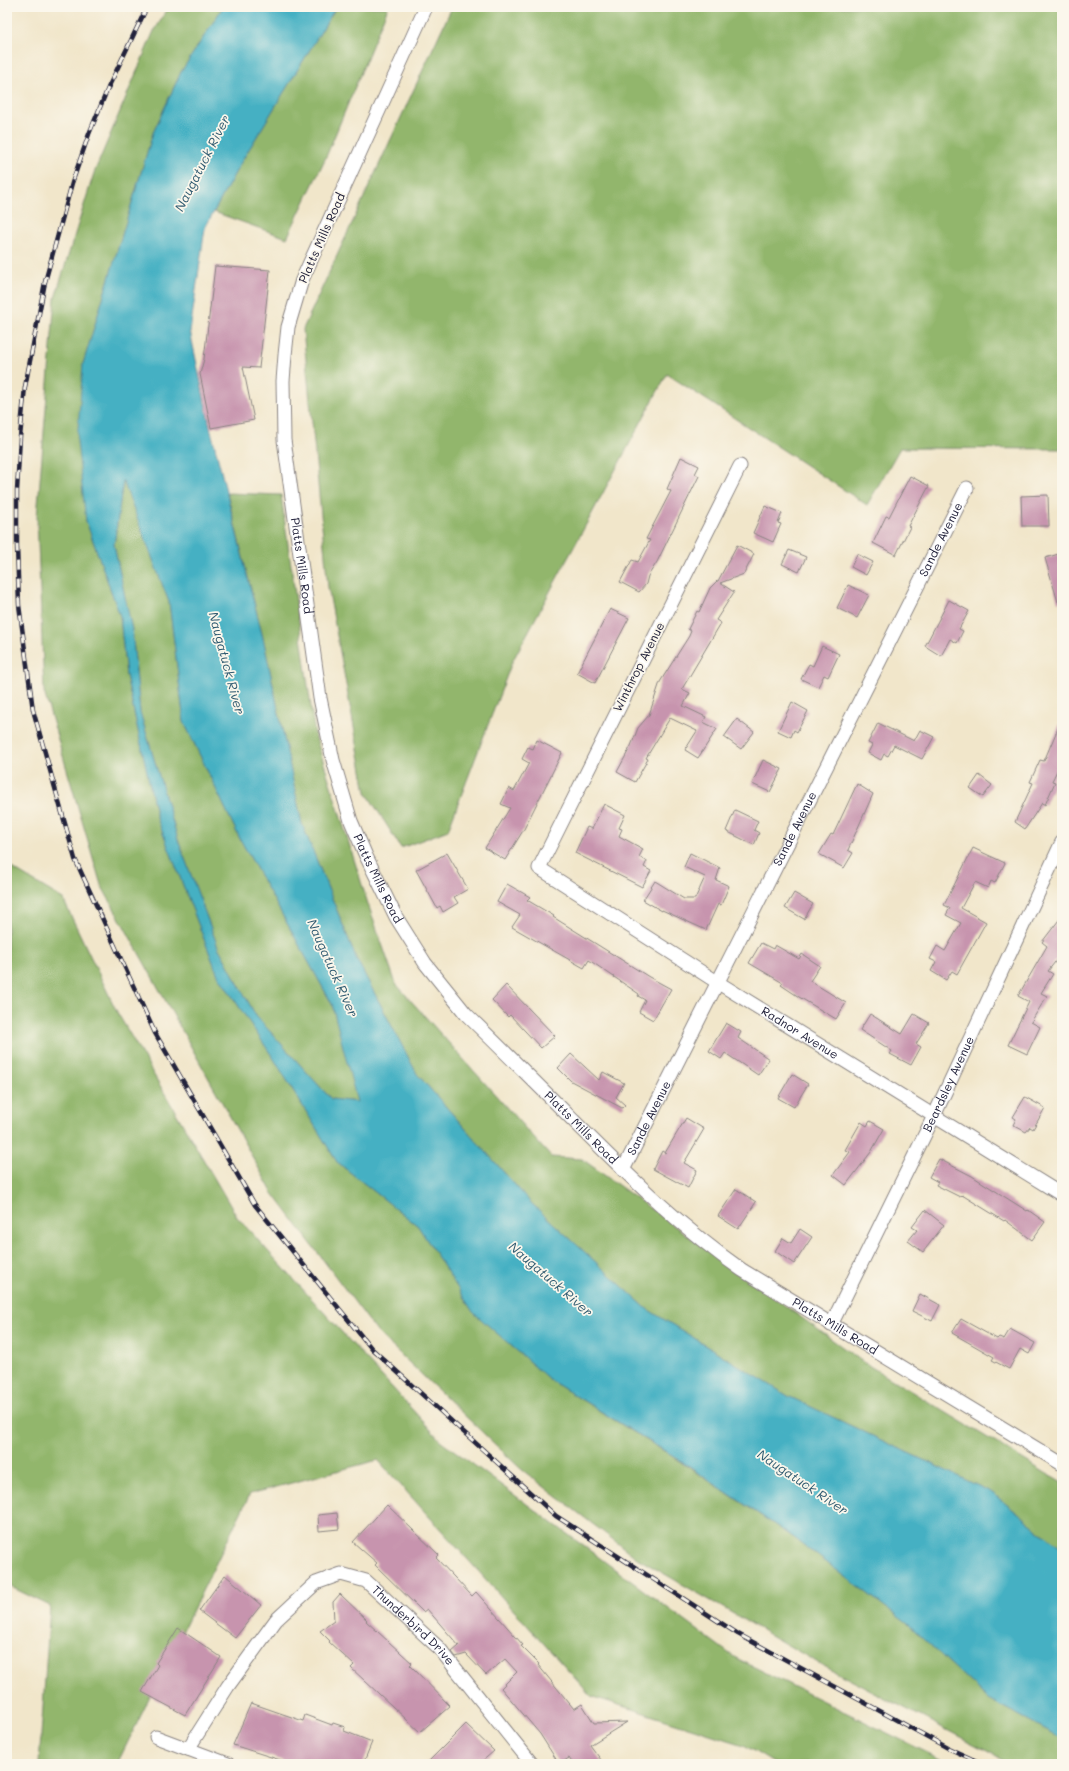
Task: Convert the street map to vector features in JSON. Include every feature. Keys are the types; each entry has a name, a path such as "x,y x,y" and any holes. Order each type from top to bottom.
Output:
{"street":[{"name":"Platts Mills Road","path":"426,7 302,280 288,327 283,381 284,440 322,705 332,760 351,821 379,884 410,941 466,1014 623,1170 671,1215 716,1252 831,1325 1062,1464"},
{"name":"Winthrop Avenue","path":"539,868 740,466"},
{"name":"Sande Avenue","path":"623,1170 967,488"},
{"name":"Beardsley Avenue","path":"831,1325 934,1116 1062,842"},
{"name":"Radnor Avenue","path":"539,868 717,982 1062,1195"},
{"name":"Thunderbird Drive","path":"188,1748 228,1686 276,1620 316,1584 341,1574 366,1581 438,1648 532,1764"},
{"path":"156,1737 228,1764"}],"green space":[{"path":"169,7 223,7 181,72 153,133 83,364 86,521 120,616 126,675 157,818 218,975 274,1059 337,1162 418,1226 473,1312 550,1380 667,1453 793,1537 908,1624 988,1699 1062,1738 1062,1764 1012,1764 820,1664 637,1558 521,1469 378,1333 272,1192 101,885 44,692 37,517 55,298 94,173 153,33"},
{"path":"336,7 388,7 326,157 287,238 214,212 240,164"},
{"path":"452,7 1062,7 1062,449 900,448 867,505 667,374 512,662 448,830 401,848 366,792 328,587 303,329"},
{"path":"123,480 169,602 184,722 240,839 332,1004 358,1102 331,1099 256,1016 218,947 179,843 140,712 132,630 114,545"},
{"path":"227,493 281,495 315,735 368,904 396,984 551,1157 582,1159 863,1362 1062,1483 1062,1549 991,1492 788,1396 647,1309 531,1203 417,1074 357,960 302,824 264,642"},
{"path":"7,865 63,899 117,1012 237,1217 440,1440 734,1657 950,1764 775,1764 744,1745 591,1696 378,1460 250,1494 117,1764 39,1764 50,1606 7,1585"}],"water":[{"name":"Naugatuck River","path":"223,7 336,7 240,164 205,228 190,331 210,427 264,642 302,824 357,960 417,1074 531,1203 647,1309 788,1396 991,1492 1062,1549 1062,1738 988,1699 908,1624 793,1537 673,1456 550,1380 473,1312 418,1226 337,1162 274,1059 218,975 157,818 126,675 120,616 86,521 77,441 83,364 153,133 181,72","holes":["123,481 169,602 184,722 240,839 332,1004 357,1102 331,1099 256,1016 218,947 179,843 140,712 132,630 114,545"]}],"building":[{"path":"215,266 270,270 259,368 243,367 254,420 211,428 200,374 204,359"},
{"path":"681,457 699,466 695,474 699,476 657,562 648,576 646,584 639,592 620,582 632,560 638,562 650,540 646,539 671,491 667,489"},
{"path":"910,476 929,486 908,526 910,527 896,555 873,543 886,516 889,517"},
{"path":"1048,495 1049,526 1022,526 1021,496"},
{"path":"765,506 782,513 778,523 781,524 773,542 753,533"},
{"path":"737,545 754,554 744,574 720,583 734,592 716,620 721,623 682,689 690,693 683,706 706,717 703,722 717,729 698,758 685,750 697,731 670,718 646,758 648,759 635,782 617,772 631,746 638,728 649,715 660,682 689,636 691,631 688,629 697,611 699,612 710,588 718,581"},
{"path":"789,550 806,557 799,572 782,564"},
{"path":"1062,553 1062,602 1058,602 1045,558"},
{"path":"857,554 873,562 866,575 851,567"},
{"path":"848,585 869,595 857,618 837,608"},
{"path":"949,600 969,611 959,629 963,631 957,643 950,639 941,656 925,646"},
{"path":"610,609 629,618 595,683 577,673"},
{"path":"822,646 839,654 828,677 824,675 818,687 801,679 809,664 813,666"},
{"path":"792,702 808,711 797,732 794,730 791,737 778,731"},
{"path":"737,719 754,732 741,749 724,737"},
{"path":"1062,719 1062,760 1052,781 1055,782 1045,805 1042,803 1025,829 1015,822 1033,783 1030,782 1040,760 1044,761"},
{"path":"878,723 914,741 920,730 934,737 922,759 894,745 888,756 884,754 881,760 868,753 872,745 868,743"},
{"path":"537,740 562,753 524,829 505,860 485,848 510,808 501,804 509,788 514,791 529,763 522,759 528,747 533,749"},
{"path":"763,760 782,769 770,792 752,784"},
{"path":"979,775 992,785 983,797 970,788"},
{"path":"857,784 873,794 848,850 853,853 844,868 819,854 831,834 833,835"},
{"path":"604,804 625,815 619,828 622,829 619,836 643,849 639,857 647,861 644,867 651,871 642,887 575,853 587,827 592,829"},
{"path":"735,810 758,821 754,830 759,833 754,845 726,831"},
{"path":"973,848 1005,863 995,883 991,881 988,888 975,882 961,908 986,922 957,974 952,971 946,980 931,971 936,962 930,959 937,946 945,951 961,923 946,915 950,908 944,905"},
{"path":"447,853 468,889 454,897 458,903 443,912 440,906 437,908 416,870"},
{"path":"690,853 720,868 716,880 729,886 721,905 718,904 706,930 662,911 643,900 655,881 684,899 695,899 705,877 684,867"},
{"path":"507,884 530,897 527,900 554,916 553,917 649,977 671,989 653,1020 639,1012 645,1000 638,996 639,994 589,960 584,968 512,927 520,915 497,902"},
{"path":"794,893 813,904 804,919 785,908"},
{"path":"1062,916 1062,953 1048,971 1053,974 1041,993 1047,996 1031,1022 1040,1027 1027,1054 1008,1045 1029,1002 1018,996 1047,946 1042,942"},
{"path":"761,943 773,949 775,945 799,959 802,954 820,966 810,981 846,1003 836,1019 781,985 783,983 749,963"},
{"path":"506,985 555,1036 541,1048 510,1015 508,1017 492,1000"},
{"path":"870,1014 902,1034 914,1014 929,1023 916,1044 921,1047 911,1065 890,1054 892,1051 860,1030"},
{"path":"726,1023 741,1032 738,1038 769,1059 758,1075 725,1053 721,1059 709,1051"},
{"path":"571,1054 599,1080 603,1072 624,1083 616,1097 625,1105 622,1108 571,1081 558,1068"},
{"path":"792,1074 808,1084 794,1107 778,1098"},
{"path":"1025,1097 1045,1108 1033,1129 1030,1127 1026,1132 1013,1125 1016,1119 1013,1117"},
{"path":"686,1118 704,1129 684,1163 697,1170 688,1188 653,1169 662,1151 665,1153"},
{"path":"870,1121 884,1129 871,1152 846,1185 833,1175 850,1152 845,1150 861,1122 867,1126"},
{"path":"939,1159 972,1176 1045,1222 1032,1240 1005,1220 1004,1221 962,1195 960,1197 936,1185 938,1182 929,1177"},
{"path":"736,1189 756,1202 738,1229 718,1216"},
{"path":"925,1210 944,1225 923,1252 908,1241 917,1230 912,1227"},
{"path":"800,1229 812,1237 794,1264 775,1251 783,1238 791,1243"},
{"path":"920,1294 940,1305 932,1321 912,1311"},
{"path":"961,1319 997,1339 999,1337 1004,1339 1010,1329 1035,1343 1029,1354 1020,1349 1009,1369 992,1360 994,1357 952,1333"},
{"path":"387,1505 439,1555 436,1558 472,1596 476,1592 523,1645 521,1646 539,1664 538,1665 574,1709 582,1704 594,1723 627,1722 590,1745 604,1764 573,1764 569,1758 559,1764 540,1734 501,1688 517,1672 505,1659 486,1675 466,1654 456,1657 452,1652 459,1646 427,1609 423,1612 375,1565 377,1563 353,1542"},
{"path":"337,1513 339,1529 319,1531 318,1515"},
{"path":"225,1575 261,1605 235,1638 199,1611"},
{"path":"340,1594 367,1620 366,1621 412,1663 410,1665 450,1706 420,1732 351,1668 354,1665 329,1642 330,1641 320,1631 334,1621 333,1602"},
{"path":"178,1628 221,1657 185,1715 142,1692 158,1665 156,1663"},
{"path":"251,1703 303,1721 305,1715 332,1725 333,1723 345,1727 344,1731 372,1742 363,1764 293,1764 233,1745"},
{"path":"466,1724 494,1751 479,1764 426,1764"}],"railway":[{"path":"147,7 108,88 89,134 72,183 45,282 25,387 17,491 17,546 19,605 33,710 75,859 155,1033 255,1205 372,1349 556,1516 738,1634 948,1748 983,1764"}]}
